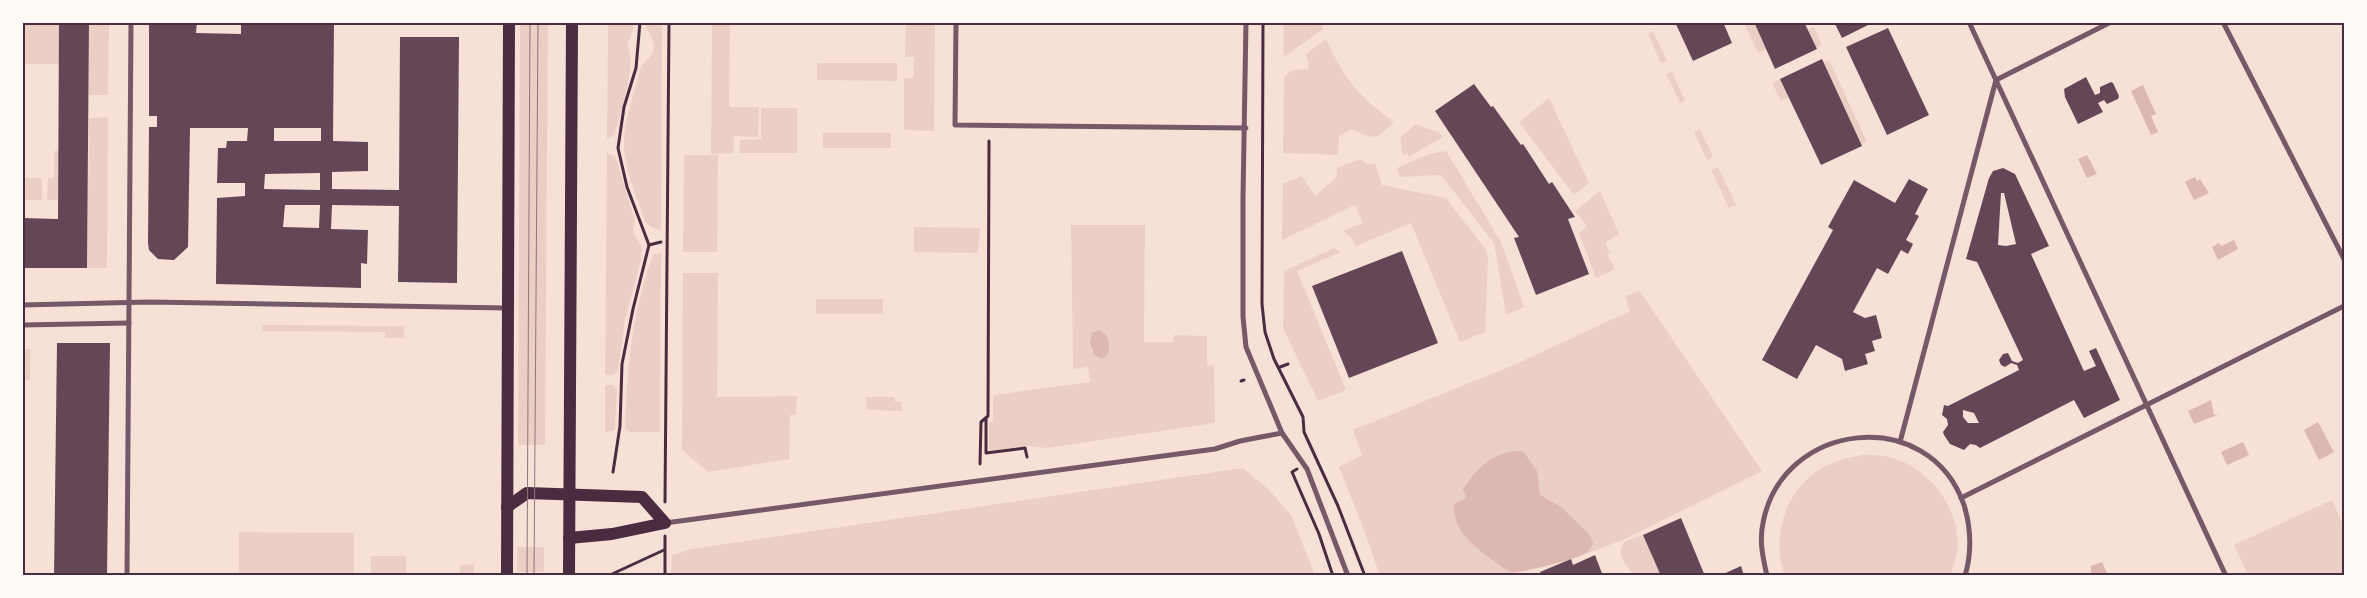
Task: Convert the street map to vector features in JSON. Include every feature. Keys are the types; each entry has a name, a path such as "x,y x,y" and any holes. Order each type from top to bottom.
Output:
{"main road":[{"path":"507,576 509,22"},
{"path":"569,576 572,22"},
{"path":"507,507 527,493 642,497 664,523 612,534 569,538"}],"street":[{"path":"127,576 131,22"},
{"path":"956,22 955,125 1246,128"},
{"path":"1246,22 1243,317 1246,347 1282,432 1307,469 1348,576"},
{"path":"1969,22 2226,576"},
{"path":"1900,442 1996,80 2111,22"},
{"path":"2223,22 2344,259"},
{"path":"22,305 129,303 508,308"},
{"path":"1961,498 2344,306"},
{"path":"22,325 129,323"},
{"path":"664,523 1215,450 1240,440 1282,432"},
{"path":"1767,576 1762,551 1763,524 1771,497 1786,474 1806,455 1838,440 1874,437 1900,442 1931,459 1943,470 1961,498 1967,516 1970,535 1970,555 1964,576"}],"path":[{"path":"613,472 620,426 622,364 649,244 627,187 618,148 624,107 636,68 640,22"},
{"path":"666,482 669,22"},
{"path":"1263,22 1262,304 1265,332 1274,359 1303,417 1304,432 1318,458 1365,576"},
{"path":"989,141 988,413 986,418 986,453 1025,448 1027,457"},
{"path":"649,244 661,242"},
{"path":"1280,367 1288,364"},
{"path":"980,464 981,422 986,418"},
{"path":"1292,472 1319,534 1333,576"},
{"path":"665,541 665,576"},
{"path":"612,574 664,550"}],"shaded area":[{"path":"22,23 60,23 60,64 23,64"},
{"path":"89,23 109,23 108,95 89,95"},
{"path":"520,23 548,23 545,445 518,445"},
{"path":"608,23 633,23 633,30 627,45 630,54 630,65 627,89 615,134 607,139"},
{"path":"646,23 662,23 661,230 651,227 645,221 626,163 624,144 624,135 640,69 652,54 654,47"},
{"path":"712,23 730,23 729,107 759,107 758,137 734,136 733,153 711,154"},
{"path":"906,23 935,23 934,131 904,130 904,78 913,78 914,57 905,57"},
{"path":"1283,23 1321,23 1323,29 1284,57"},
{"path":"1744,23 1754,23 1766,49 1758,53"},
{"path":"1814,27 1822,45 1816,48 1807,30"},
{"path":"1653,31 1667,61 1661,63 1648,34"},
{"path":"1326,39 1353,86 1370,103 1394,122 1383,133 1375,137 1352,129 1339,136 1338,155 1283,153 1284,77 1292,70 1309,69 1306,54"},
{"path":"1829,60 1867,142 1861,144 1823,62"},
{"path":"817,63 897,63 897,81 817,80"},
{"path":"1672,72 1685,100 1680,103 1666,74"},
{"path":"1781,79 1789,97 1781,101 1772,83"},
{"path":"2143,85 2156,114 2151,116 2158,132 2151,135 2131,91"},
{"path":"1549,98 1589,183 1574,195 1519,122"},
{"path":"761,108 797,108 797,153 739,153 740,140 761,139"},
{"path":"108,117 107,268 87,268 89,118"},
{"path":"1416,124 1438,132 1443,137 1408,157 1408,153 1403,155 1400,137"},
{"path":"1700,129 1713,157 1707,160 1694,132"},
{"path":"823,133 891,133 891,148 823,148"},
{"path":"54,151 59,151 58,200 47,200 48,178 54,178"},
{"path":"1446,151 1501,242 1524,307 1506,315 1494,243 1441,175 1399,177 1397,168 1429,154"},
{"path":"607,153 614,156 617,161 635,221 633,232 642,247 641,260 625,319 618,371 613,375 605,375"},
{"path":"684,155 718,155 717,252 683,252"},
{"path":"2087,155 2097,174 2087,178 2078,159"},
{"path":"1359,159 1370,165 1375,163 1382,185 1446,198 1486,250 1488,260 1485,332 1460,342 1411,223 1356,246 1351,237 1343,231 1363,223 1355,205 1282,240 1283,184 1302,176 1315,196 1336,178 1337,168"},
{"path":"1718,167 1736,205 1729,208 1711,170"},
{"path":"2195,177 2197,181 2200,179 2209,193 2194,200 2185,182"},
{"path":"23,178 42,178 42,200 23,200"},
{"path":"1600,191 1619,234 1605,243 1610,252 1607,254 1615,269 1596,278 1579,233 1587,226 1575,211"},
{"path":"1071,225 1145,225 1144,342 1173,342 1174,335 1207,336 1207,366 1214,365 1215,423 1047,448 1028,446 989,451 989,422 993,422 993,395 1090,382 1088,367 1073,369","holes":["1108,338 1110,347 1095,356 1091,350"]},
{"path":"914,227 980,228 978,253 914,252"},
{"path":"2234,240 2238,249 2218,260 2212,247 2219,243 2221,246"},
{"path":"1334,248 1341,252 1297,271 1346,390 1318,401 1283,328 1284,271"},
{"path":"661,253 660,432 630,432 625,429 631,342 644,281 650,263 654,254"},
{"path":"683,273 718,273 717,397 797,396 796,415 790,415 789,459 708,472 682,450"},
{"path":"1639,290 1762,471 1625,539 1575,558 1514,573 1515,575 1380,576 1339,467 1362,455 1353,430 1514,365 1630,311 1625,297"},
{"path":"816,299 883,299 883,314 816,314"},
{"path":"262,325 404,326 404,338 385,338 385,332 262,331"},
{"path":"1100,330 1108,338 1109,344 1107,355 1102,359 1094,355 1090,343 1092,333"},
{"path":"23,349 31,349 30,380 23,380"},
{"path":"605,385 613,385 617,390 615,428 613,431 605,432"},
{"path":"866,397 895,397 895,402 901,402 902,411 867,410"},
{"path":"2211,400 2214,415 2220,414 2194,424 2188,411"},
{"path":"2318,422 2334,452 2319,460 2304,430"},
{"path":"2243,442 2249,455 2227,465 2221,452"},
{"path":"1523,451 1537,471 1540,495 1561,507 1590,535 1593,543 1589,551 1579,556 1537,568 1513,572 1500,566 1472,544 1457,522 1454,504 1466,498 1463,489 1488,461 1504,453"},
{"path":"1862,455 1885,456 1911,466 1923,474 1942,495 1954,520 1957,534 1957,550 1951,575 1785,575 1779,545 1781,530 1784,515 1799,488 1809,477 1831,463"},
{"path":"1243,468 1268,489 1291,515 1315,575 671,575 672,555 691,549"},
{"path":"2332,500 2344,527 2344,575 2248,575 2234,545"},
{"path":"239,532 354,533 354,575 239,575"},
{"path":"1643,535 1661,575 1634,575 1624,563 1620,552 1624,542"},
{"path":"517,547 544,547 544,572 517,572"},
{"path":"371,556 406,556 406,575 371,575"},
{"path":"2102,562 2108,575 2091,575 2091,566"},
{"path":"474,564 474,575 460,575 460,565"}],"building":[{"path":"59,22 89,22 87,268 22,268 22,218 58,219"},
{"path":"149,22 197,22 196,33 241,34 241,22 334,22 333,141 368,142 368,171 332,172 332,189 399,190 400,37 459,37 457,283 398,282 399,206 332,205 331,229 368,230 367,264 361,263 361,288 216,284 217,198 245,196 245,183 217,183 218,148 226,148 227,141 247,141 248,128 190,128 188,247 174,260 158,259 149,250 148,243 149,127 157,127 157,116 149,116","holes":["274,128 321,128 321,141 274,141","320,173 320,190 264,189 265,174","285,205 320,205 319,228 283,227"]},
{"path":"1675,22 1723,22 1732,43 1693,61"},
{"path":"1754,22 1804,22 1817,49 1775,69"},
{"path":"1834,22 1874,22 1842,38"},
{"path":"1888,28 1929,115 1887,135 1846,47"},
{"path":"1822,59 1862,146 1821,165 1780,79"},
{"path":"2086,77 2095,95 2100,93 2100,87 2111,82 2119,96 2118,99 2107,104 2104,100 2098,103 2103,112 2078,124 2065,97 2064,89"},
{"path":"1474,84 1491,107 1493,106 1521,145 1523,144 1549,184 1552,182 1575,217 1568,219 1589,274 1536,295 1514,238 1519,237 1435,111"},
{"path":"2003,168 2015,174 2049,246 2031,254 2083,369 2084,371 2096,366 2089,351 2096,348 2120,400 2084,418 2074,400 1980,448 1970,444 1964,450 1950,444 1944,435 1943,432 1948,425 1947,419 1942,415 1944,405 1948,406 2019,370 2017,365 2011,363 2005,367 2001,365 1999,360 2003,354 2008,353 2012,361 2018,363 2023,360 1977,262 1966,259 1989,178 1993,171","holes":["2001,193 2004,193 2016,244 2006,246 1998,245","1963,410 1974,413 1979,423 1968,423 1963,417"]},
{"path":"1909,179 1928,189 1915,214 1919,216 1906,240 1913,244 1908,254 1901,250 1888,274 1877,268 1853,312 1865,318 1876,315 1882,338 1872,341 1875,351 1865,354 1868,364 1845,371 1842,359 1816,345 1797,379 1762,360 1833,230 1828,227 1854,180 1895,203"},
{"path":"1402,251 1438,343 1349,378 1312,286"},
{"path":"57,343 110,343 107,576 54,576"},
{"path":"1681,518 1705,576 1661,576 1643,535"},
{"path":"1595,555 1603,576 1542,576 1540,572 1571,559 1573,565"},
{"path":"1741,566 1744,576 1719,576"}],"tram line":[{"path":"527,576 530,22"},
{"path":"534,576 538,22"}]}
